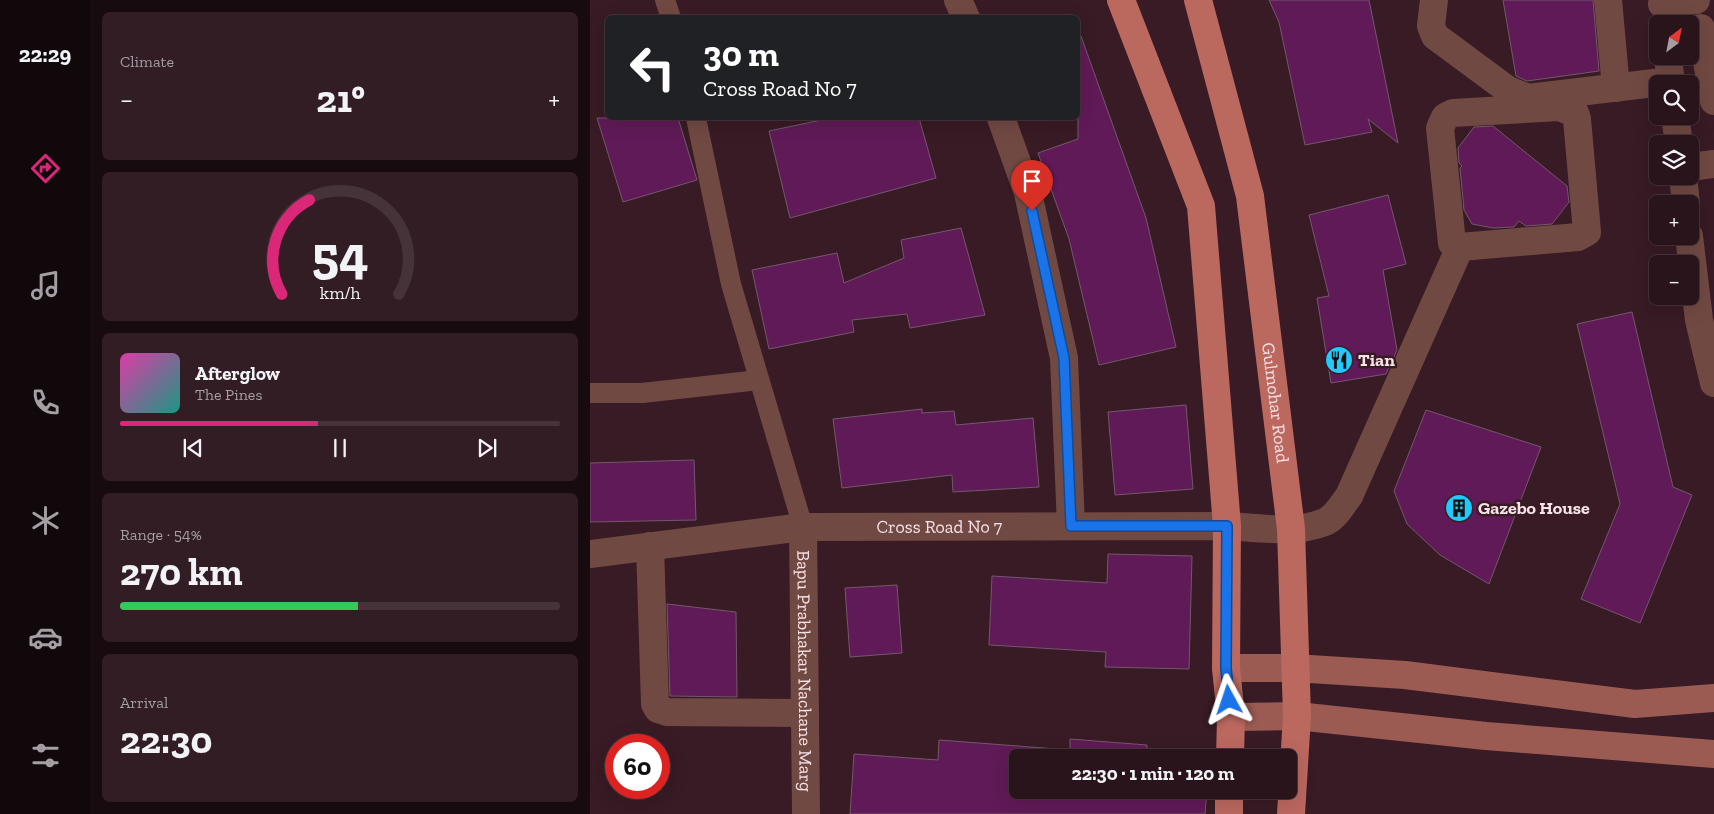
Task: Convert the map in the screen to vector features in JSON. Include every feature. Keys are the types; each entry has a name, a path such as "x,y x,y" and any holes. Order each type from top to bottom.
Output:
{"main road":[{"path":"1121,0 1201,206 1227,526 1226,668 1231,716 1230,749"},
{"name":"Gulmohar Road","path":"1198,0 1250,196 1290,529 1297,716 1291,814"},
{"path":"1229,799 1229,814"}],"street":[{"path":"958,0 965,15"},
{"path":"1434,0 1431,26 1435,36 1508,90 1528,98 1616,88 1670,74"},
{"path":"1608,0 1616,88"},
{"path":"1663,9 1696,0"},
{"path":"1701,28 1714,101"},
{"path":"1559,107 1575,113 1587,232 1578,237 1460,247 1451,240 1440,128 1445,117 1454,114 1559,107"},
{"path":"1002,120 1028,193 1064,358 1071,526"},
{"path":"1699,166 1714,164"},
{"path":"1692,245 1707,318 1714,383"},
{"name":"Cross Road No 7","path":"590,554 803,526 1227,526 1290,529 1326,522 1336,514 1349,496 1460,247"},
{"name":"Bapu Prabhakar Nachane Marg","path":"803,526 806,814"},
{"path":"650,546 655,704 658,709 667,712 805,713"},
{"path":"1226,668 1294,668 1405,675 1635,704 1714,698"},
{"path":"1231,716 1297,716 1486,736 1714,754"}],"lane":[{"path":"665,0 670,15"},
{"path":"696,120 731,284 803,526"},
{"path":"590,393 642,393 759,380"}],"building":[{"path":"1269,0 1369,0 1398,143 1368,119 1372,132 1305,145 1279,22"},
{"path":"1503,0 1593,0 1599,71 1527,81 1516,76"},
{"path":"1080,36 1146,218 1176,347 1099,365 1069,239 1038,153 1078,139 1078,120 1080,120"},
{"path":"597,118 605,118 605,120 679,120 697,180 623,202"},
{"path":"821,120 920,120 936,178 790,218 769,131"},
{"path":"1493,126 1567,186 1569,202 1552,224 1526,226 1519,221 1514,227 1493,228 1472,224 1464,210 1460,168 1462,166 1459,163 1458,148 1474,127"},
{"path":"1388,195 1406,264 1383,270 1397,350 1386,374 1331,383 1317,298 1329,296 1309,215"},
{"path":"961,228 985,315 910,328 907,314 852,320 854,332 769,349 752,270 837,253 844,283 904,258 901,240"},
{"path":"1632,312 1673,487 1692,495 1640,623 1581,599 1620,504 1577,324"},
{"path":"1186,405 1193,489 1115,495 1108,412"},
{"path":"922,409 922,413 954,411 956,425 1033,418 1039,487 953,492 952,475 842,488 833,419"},
{"name":"Gazebo House","path":"1426,410 1541,447 1489,584 1440,555 1407,524 1394,491"},
{"path":"694,460 696,520 590,522 590,463"},
{"path":"1108,554 1192,556 1189,669 1105,667 1106,652 989,645 992,576 1107,583"},
{"path":"897,585 902,653 850,657 845,588"},
{"path":"667,604 736,612 737,697 670,696"},
{"path":"1070,739 1147,745 1147,749 1070,749"},
{"path":"939,740 1057,749 1009,749 1009,799 1206,799 1205,814 850,814 854,754 938,760"}],"place":[{"name":"Tian","path":"1339,360"},
{"name":"Gazebo House","path":"1459,508"}],"route":[{"path":"1032,211 1064,358 1071,526 1227,526 1226,668 1229,700"}]}
